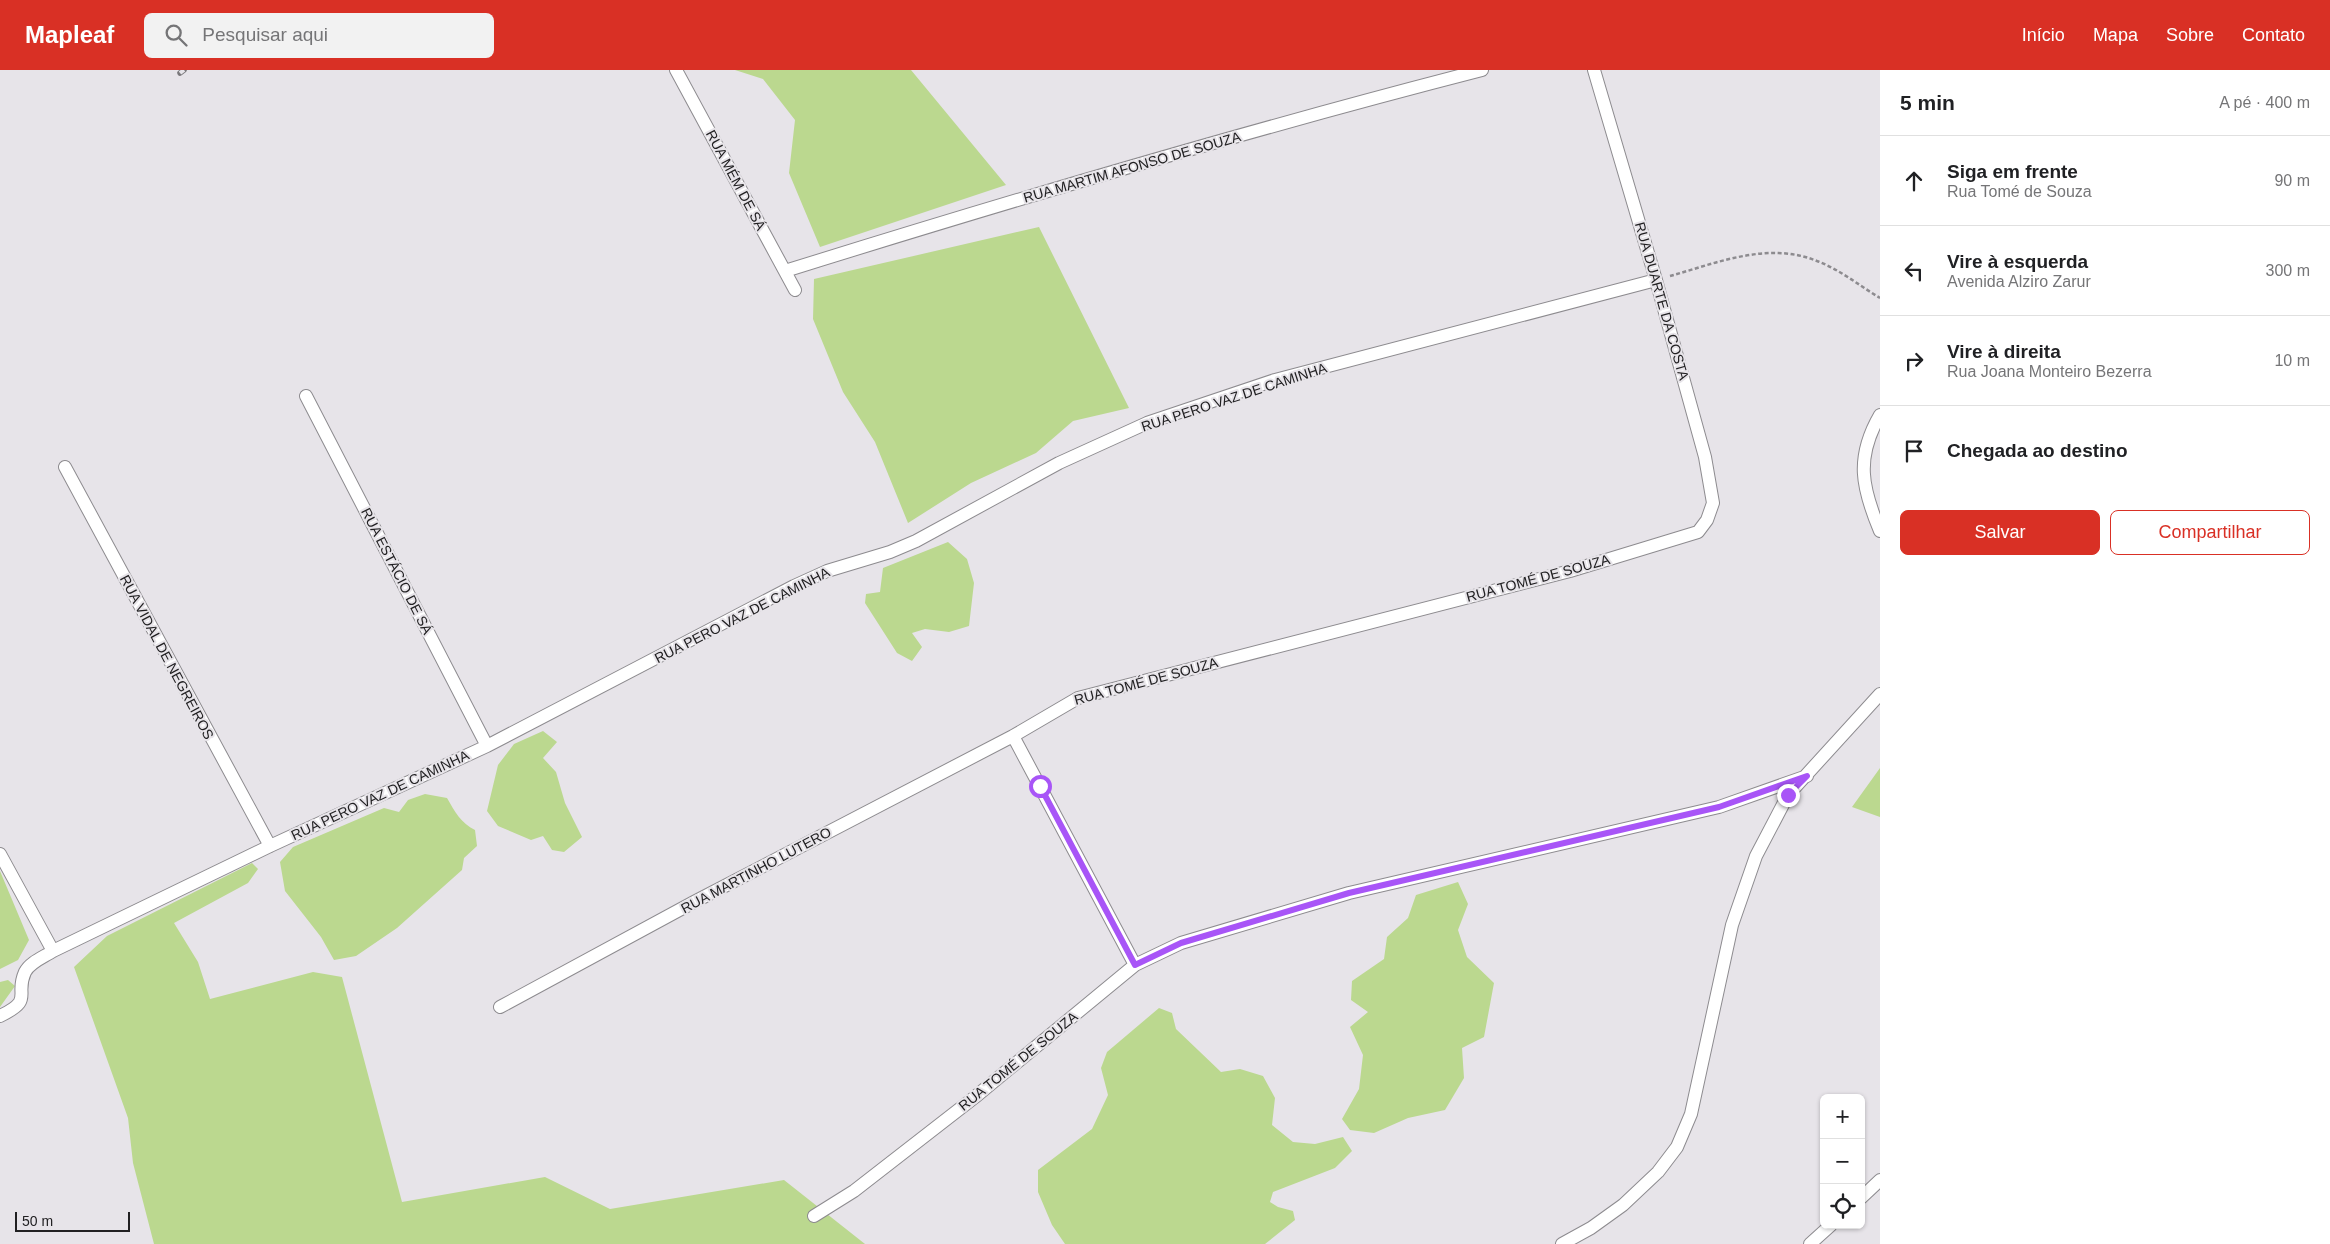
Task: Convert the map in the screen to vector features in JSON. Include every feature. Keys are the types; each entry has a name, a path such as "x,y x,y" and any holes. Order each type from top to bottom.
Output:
{"street":[{"name":"RUA MÉM DE SÁ","path":"676,70 796,290"},
{"name":"RUA MARTIM AFONSO DE SOUZA","path":"785,271 1171,155 1370,99 1482,70"},
{"name":"RUA DUARTE DA COSTA","path":"1594,70 1691,402 1710,482 1713,503 1707,520 1698,532"},
{"name":"RUA PERO VAZ DE CAMINHA","path":"0,1016 18,1005 23,996 25,972 31,965 53,951 270,846 487,746 794,586 827,571 890,552 916,541 1058,464 1147,423 1275,380 1656,280"},
{"name":"RUA ESTÁCIO DE SÁ","path":"306,396 487,746"},
{"path":"1880,415 1873,427 1865,457 1863,478 1867,501 1880,531"},
{"name":"RUA VIDAL DE NEGREIROS","path":"65,467 270,846"},
{"name":"RUA TOMÉ DE SOUZA","path":"1013,736 1078,698 1570,571 1698,532"},
{"path":"1562,1244 1590,1228 1623,1205 1658,1172 1677,1147 1692,1114 1735,917 1756,856 1788,795 1880,694"},
{"path":"1013,736 1135,965"},
{"name":"RUA MARTINHO LUTERO","path":"500,1008 694,902 1013,736"},
{"name":"RUA TOMÉ DE SOUZA","path":"814,1216 854,1191 975,1098 1135,965 1181,943 1349,893 1719,807 1807,776"},
{"path":"0,854 53,951"},
{"path":"1865,1194 1880,1180"},
{"path":"1810,1244 1827,1229"}],"path":[{"path":"1656,280 1756,253 1784,252 1817,261 1880,298"}],"green space":[{"path":"735,70 911,70 1006,185 820,247 789,173 795,120 763,79"},
{"path":"1039,227 1129,408 1073,421 1036,453 971,483 908,523 875,442 843,392 813,319 814,279"},
{"path":"948,542 967,559 974,583 969,626 949,632 925,629 912,633 922,647 912,661 897,653 865,603 866,594 880,592 883,568"},
{"path":"543,731 557,742 543,758 556,772 565,803 582,837 564,852 552,850 543,836 531,840 498,826 487,811 498,765 514,744"},
{"path":"1880,768 1880,817 1852,807"},
{"path":"425,794 447,798 462,820 475,830 477,846 464,858 462,870 397,928 356,956 334,960 321,937 285,891 280,862 293,847 384,808 399,812 408,800"},
{"path":"252,863 258,869 248,883 174,923 198,962 210,999 313,972 342,977 402,1202 545,1177 610,1209 784,1180 865,1244 154,1244 133,1163 128,1118 74,967 107,936"},
{"path":"0,871 29,940 18,960 0,969"},
{"path":"1458,882 1468,904 1458,930 1467,957 1494,983 1484,1037 1462,1048 1464,1078 1445,1110 1408,1118 1374,1133 1350,1130 1342,1119 1359,1089 1363,1055 1350,1027 1368,1012 1351,1000 1352,981 1384,959 1387,937 1408,918 1416,895"},
{"path":"8,980 15,986 0,1007 0,982"},
{"path":"1159,1008 1172,1013 1176,1029 1221,1072 1240,1069 1263,1076 1275,1098 1272,1125 1293,1142 1315,1144 1343,1137 1352,1151 1335,1168 1273,1192 1270,1202 1278,1207 1293,1211 1295,1220 1265,1244 1065,1244 1052,1225 1038,1192 1038,1170 1092,1129 1108,1095 1101,1068 1107,1052"}],"railway":[{"path":"180,73 184,70"}],"route":[{"path":"1040,786 1113,920 1135,965 1181,943 1349,893 1719,807 1807,776 1788,795"}]}
